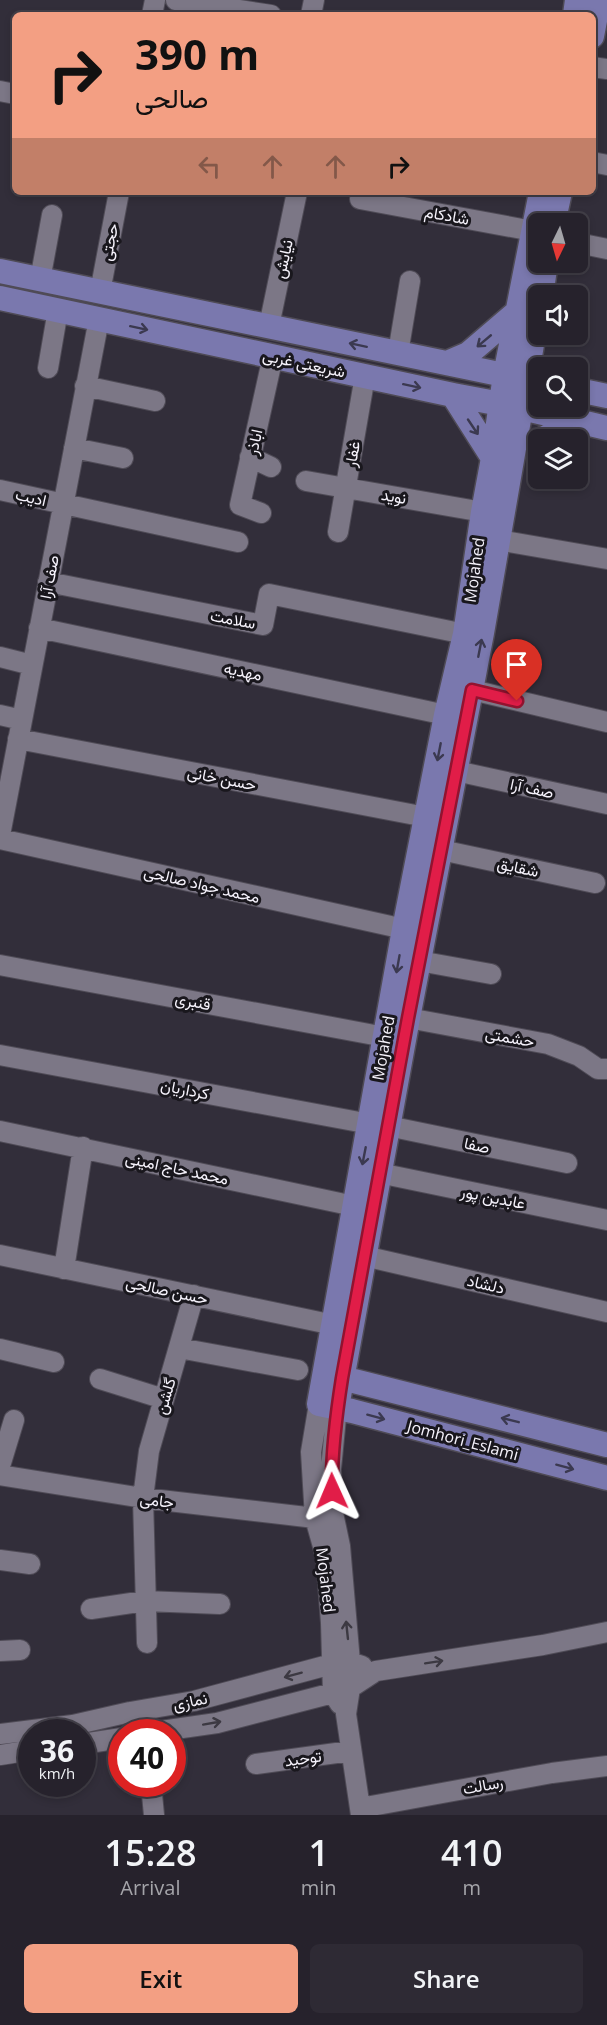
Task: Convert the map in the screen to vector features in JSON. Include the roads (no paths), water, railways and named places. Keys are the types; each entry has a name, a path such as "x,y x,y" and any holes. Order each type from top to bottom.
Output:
{"main road":[{"path":"596,15 599,0"},
{"path":"541,195 542,213"},
{"path":"550,213 559,195"},
{"name":"شریعتی غربی","path":"0,271 523,379"},
{"name":"شریعتی غربی","path":"0,298 453,395 512,406 528,405"},
{"path":"447,363 468,354 528,311"},
{"name":"Mojahed","path":"333,1376 334,1325 354,1206 379,1125 385,1037 404,929 446,715 465,634 483,512 500,474 512,406 523,379 528,311"},
{"path":"328,1406 333,1376 364,1256 379,1173 379,1125 408,1018 472,690 498,540 500,474 453,395"},
{"name":"شریعتی غربی","path":"588,399 607,396"},
{"name":"شریعتی غربی","path":"588,411 607,428"},
{"path":"550,429 562,417"},
{"path":"500,474 528,447"},
{"name":"Jomhori_Eslami","path":"333,1376 607,1445"},
{"name":"Jomhori_Eslami","path":"328,1406 607,1478"}],"street":[{"path":"176,0 252,12"},
{"name":"حجتی","path":"100,292 118,195"},
{"name":"نیایش","path":"269,326 296,195"},
{"name":"شادکام","path":"360,199 528,225"},
{"path":"40,280 52,214"},
{"path":"588,245 607,249"},
{"path":"398,353 410,281"},
{"path":"48,368 58,310"},
{"name":"صف آرا","path":"0,837 99,319"},
{"name":"اباذر","path":"261,513 240,505 273,356"},
{"name":"غفار","path":"338,532 365,376"},
{"path":"85,386 155,401"},
{"path":"74,448 123,458"},
{"path":"250,457 271,467"},
{"name":"نوید","path":"306,481 483,512"},
{"name":"ادیب","path":"0,489 238,542"},
{"path":"498,540 607,559"},
{"name":"سلامت","path":"48,582 263,625 269,594 465,634"},
{"name":"مهدیه","path":"39,628 446,715"},
{"path":"0,657 32,664"},
{"path":"472,690 607,722"},
{"name":"حسن خانی","path":"0,715 20,730 426,817"},
{"name":"صف آرا","path":"456,771 607,804"},
{"name":"محمد جواد صالحی","path":"0,837 404,929"},
{"name":"شقایق","path":"441,850 595,883"},
{"path":"419,961 491,974"},
{"name":"قنبری","path":"0,965 385,1037"},
{"name":"حشمتی","path":"408,1018 548,1044 579,1056 598,1069 607,1070"},
{"name":"کرداریان","path":"0,1055 379,1125"},
{"name":"صفا","path":"379,1125 567,1163"},
{"name":"محمد حاج امینی","path":"0,1131 354,1206"},
{"path":"64,1269 83,1147"},
{"name":"عابدین پور","path":"379,1173 607,1220"},
{"name":"حسن صالحی","path":"0,1256 334,1325"},
{"name":"دلشاد","path":"364,1256 607,1312"},
{"name":"گلشن","path":"147,1643 143,1498 149,1451 194,1295"},
{"path":"179,1348 298,1370"},
{"path":"0,1349 54,1362"},
{"path":"99,1379 164,1399"},
{"path":"328,1406 333,1514 340,1546 341,1691 361,1811"},
{"name":"Mojahed","path":"328,1406 311,1452 315,1518 326,1557 332,1623 341,1663"},
{"path":"0,1466 14,1420"},
{"name":"جامی","path":"0,1475 143,1498 315,1518"},
{"path":"0,1560 30,1564"},
{"path":"91,1609 145,1601 220,1604"},
{"name":"نمازی","path":"186,1727 217,1723 341,1691 376,1671 543,1645 607,1632"},
{"path":"0,1651 20,1650"},
{"name":"نمازی","path":"0,1734 73,1725 194,1701 341,1663 376,1671"},
{"name":"توحید","path":"256,1764 351,1751"},
{"path":"0,1755 18,1752"},
{"name":"رسالت","path":"361,1811 552,1773 607,1766"},
{"path":"152,1797 154,1815"}]}
